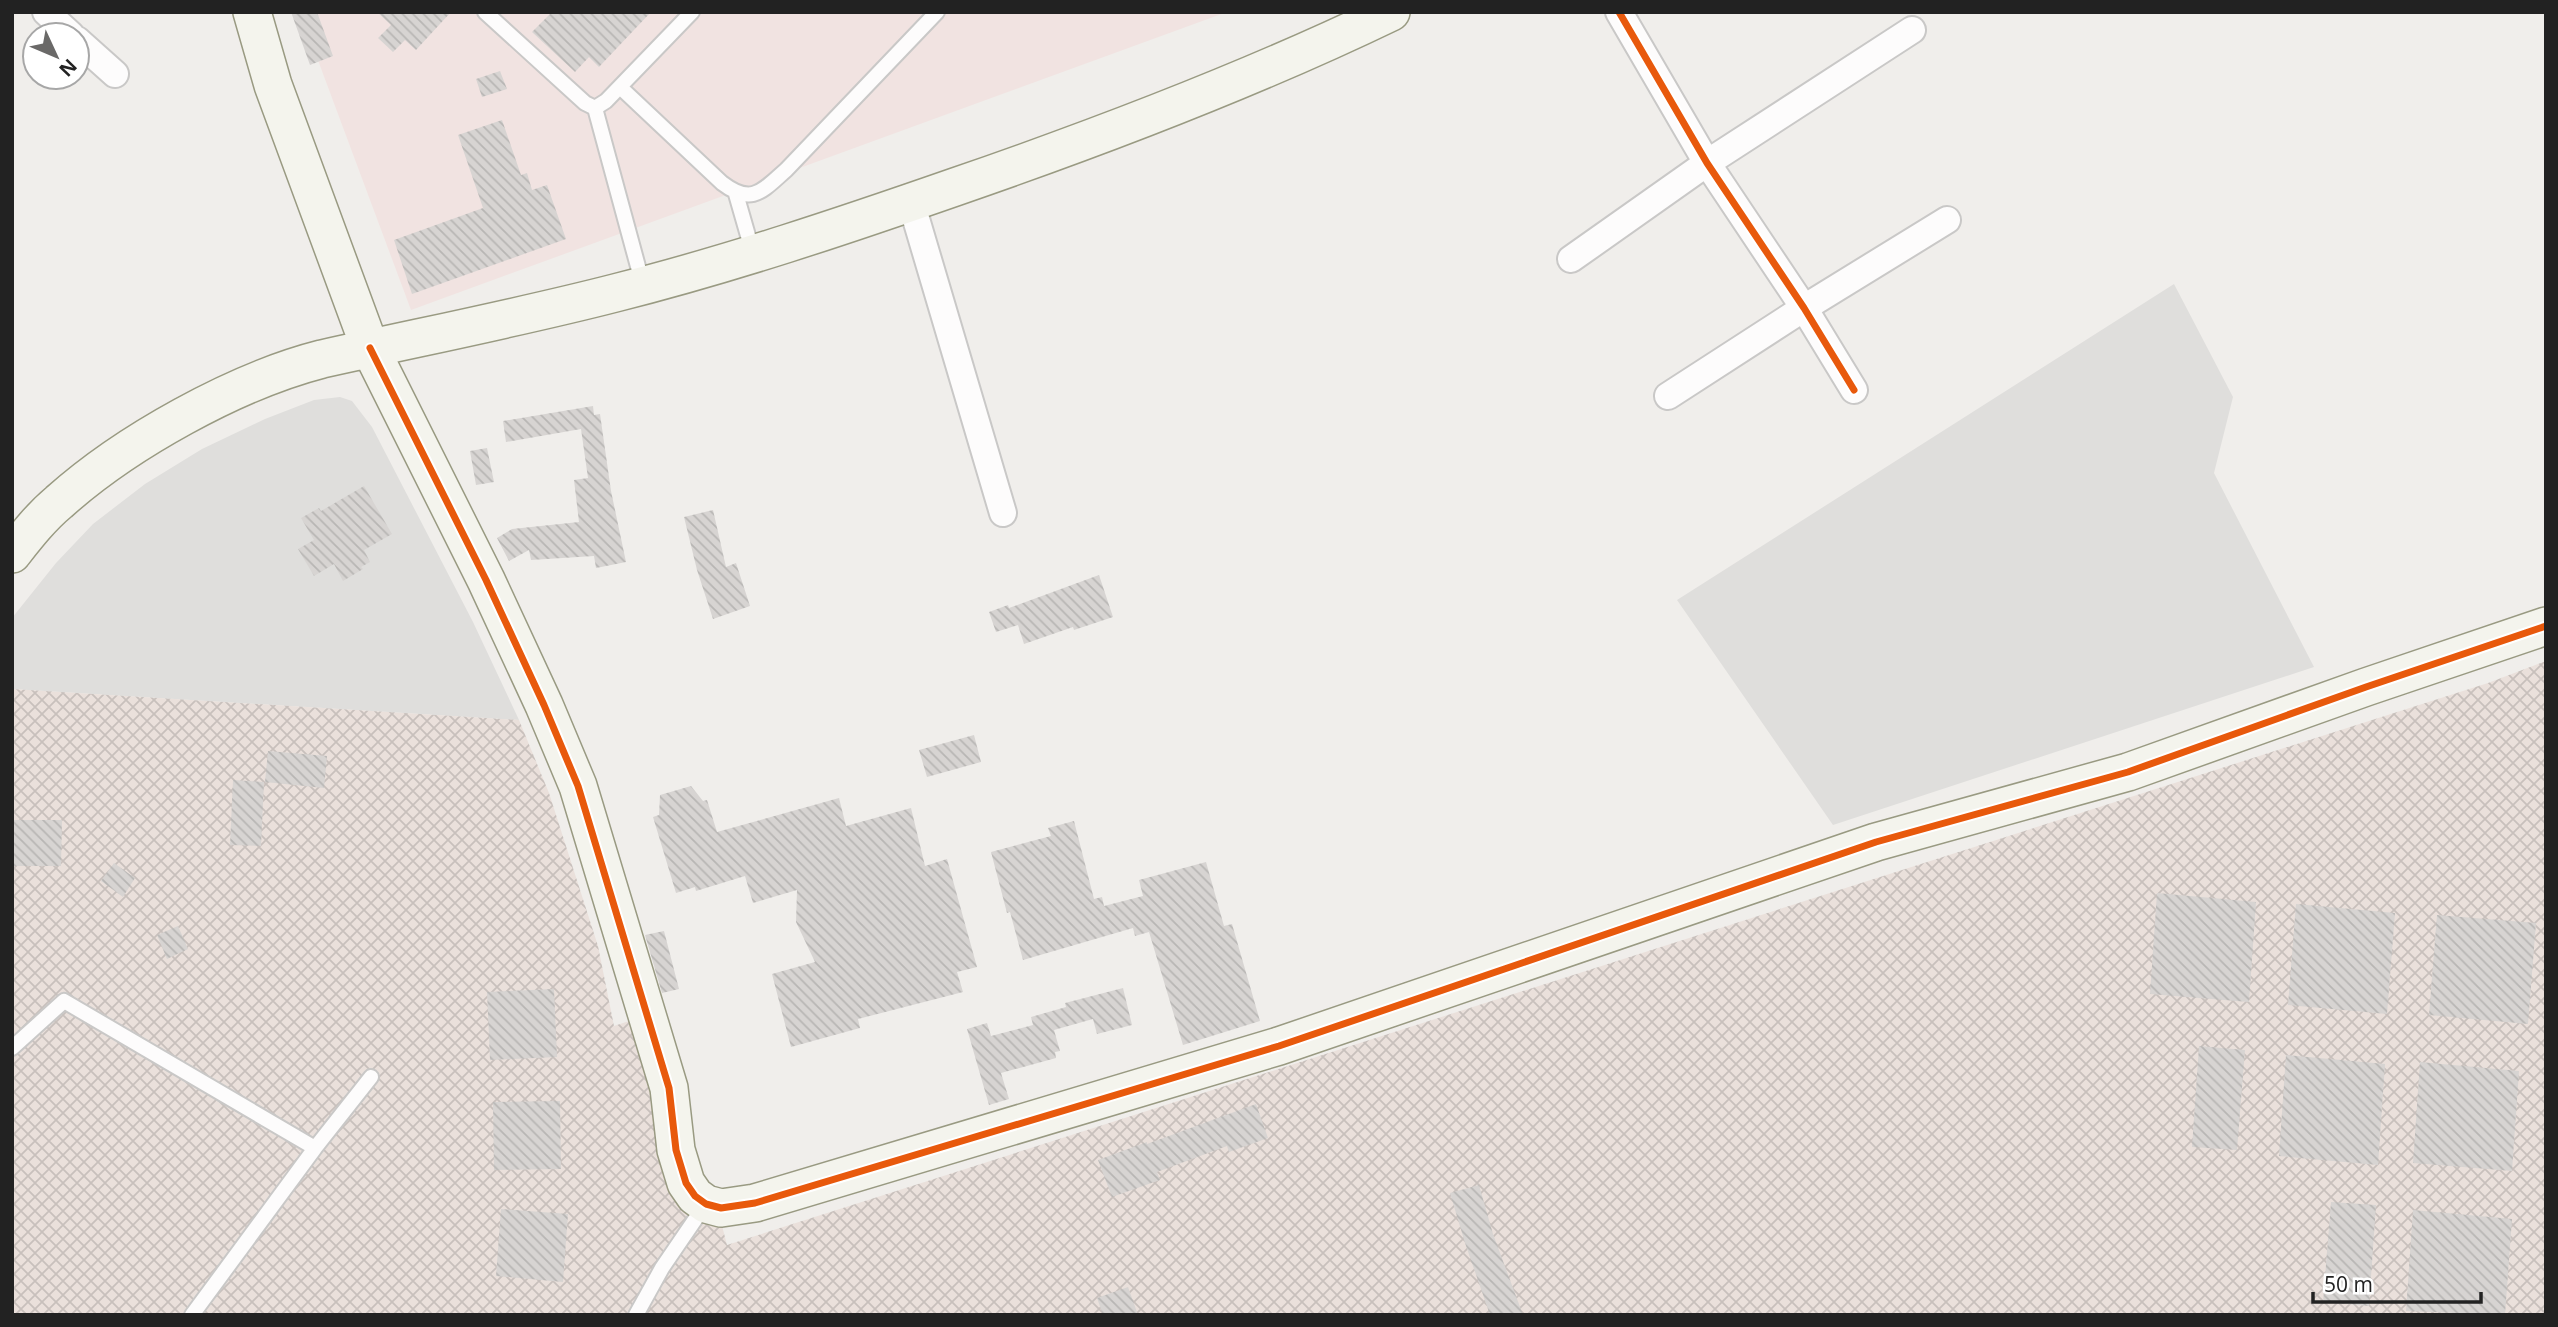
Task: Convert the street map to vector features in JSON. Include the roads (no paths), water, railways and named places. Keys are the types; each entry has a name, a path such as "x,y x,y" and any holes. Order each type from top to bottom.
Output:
{"street":[{"path":"252,12 274,85 370,348 475,556 571,767 589,817 669,1088 680,1168 695,1196 706,1204 721,1208 755,1203 1279,1046 1876,842 2128,772 2546,626"},
{"path":"12,554 37,523 90,476 120,455 188,414 277,373 312,361 522,315 750,246 912,202 1176,107 1322,45 1391,12"},
{"path":"1619,12 1706,163 1804,308 1854,390"},
{"path":"1571,259 1706,163 1912,30"},
{"path":"91,53 115,74"},
{"path":"912,202 1003,513"},
{"path":"1668,396 1947,220"}],"lane":[{"path":"485,12 585,103 595,108 641,278"},
{"path":"595,108 607,101 692,12"},
{"path":"620,87 722,183 736,194 750,195 765,188 786,170 937,12"},
{"path":"736,194 750,246"},
{"path":"12,1048 64,1001 315,1148"},
{"path":"192,1315 371,1077"},
{"path":"636,1315 662,1268 706,1204"}]}
